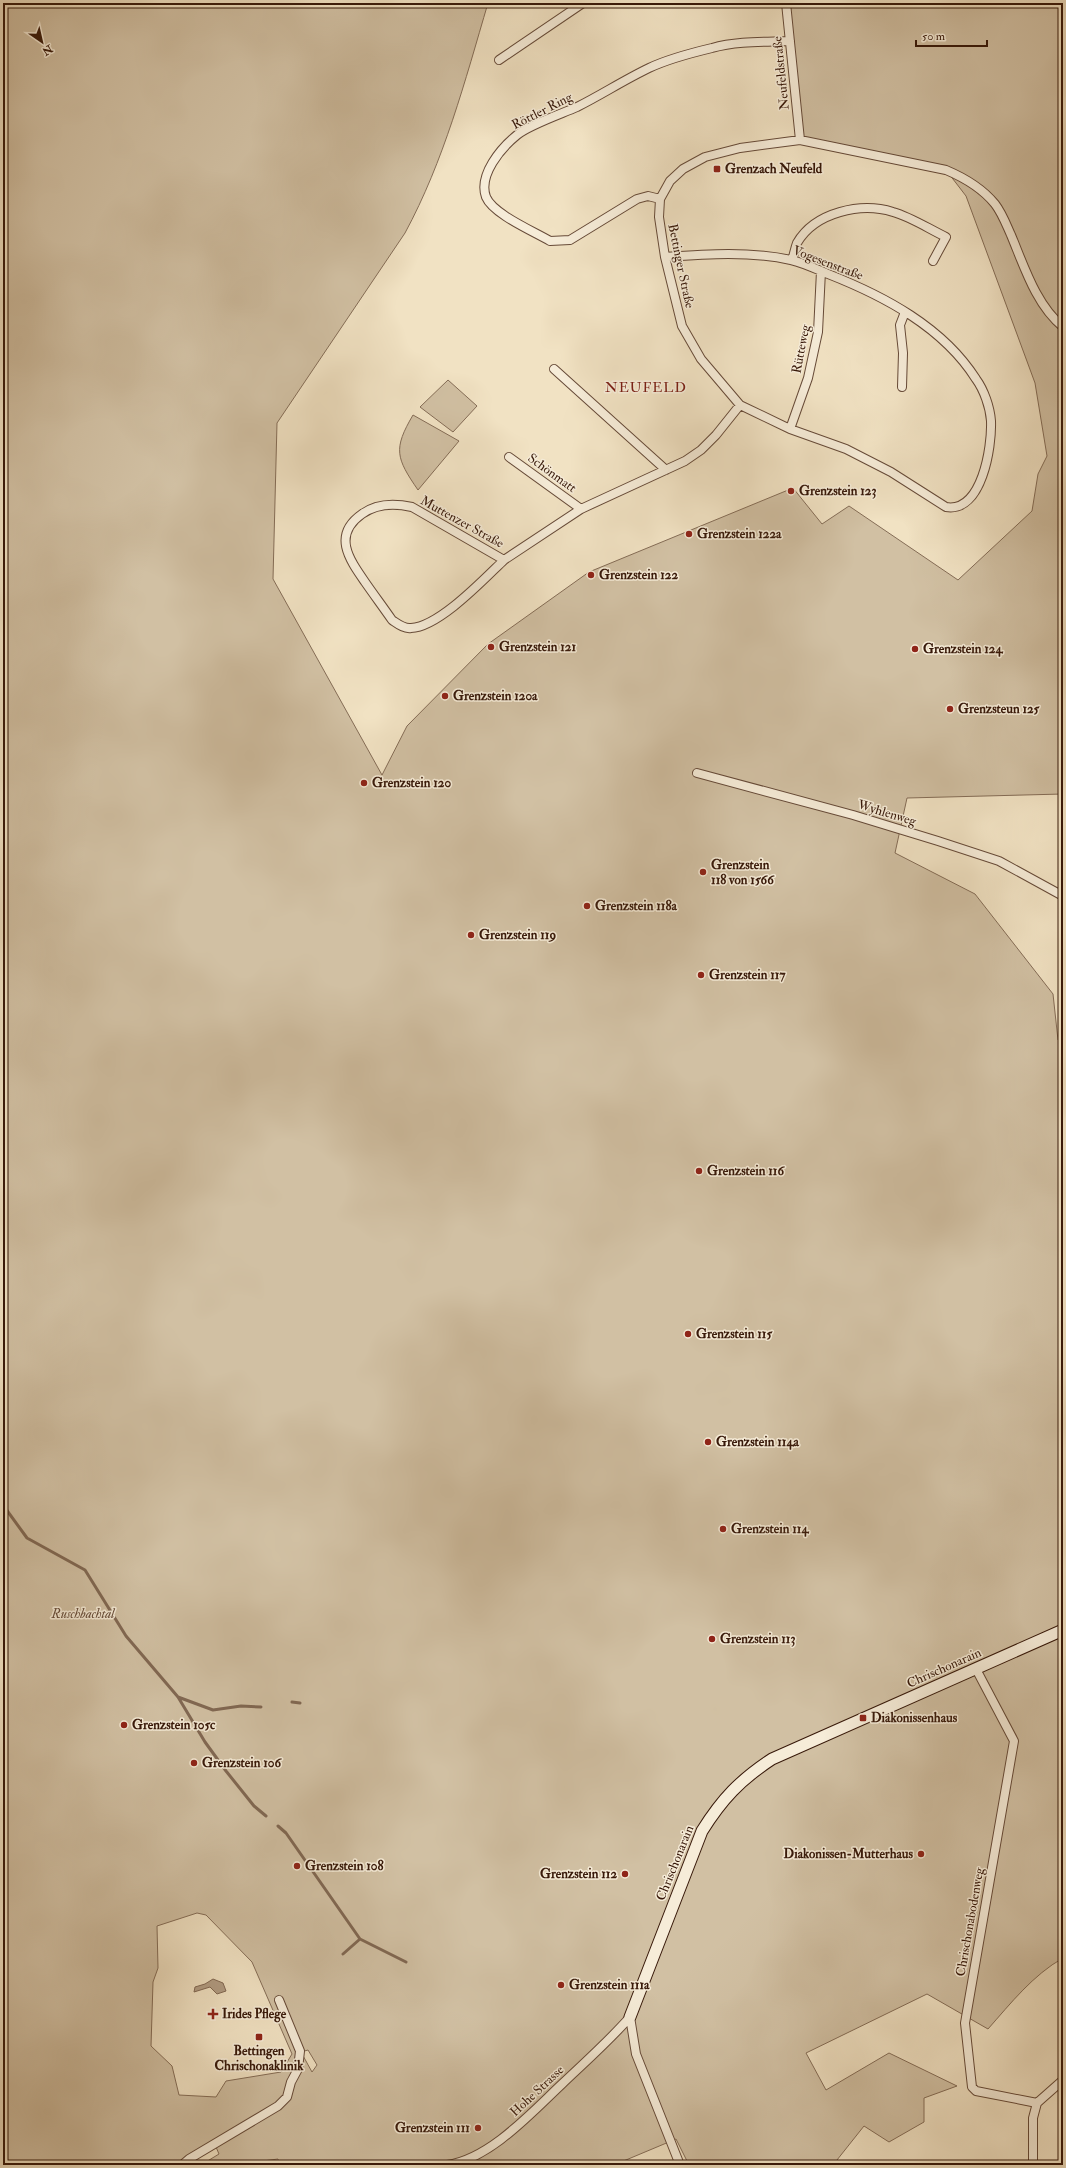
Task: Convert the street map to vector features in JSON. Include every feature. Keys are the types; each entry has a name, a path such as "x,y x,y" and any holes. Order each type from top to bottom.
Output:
{"street":[{"path":"499,60 583,3"},
{"name":"Neufeldstraße","path":"786,3 800,140"},
{"name":"Röttler Ring","path":"660,199 648,196 637,199 570,240 561,242 550,241 492,208 486,196 485,183 491,166 503,148 518,134 579,106 650,68 682,56 714,47 742,43 790,41"},
{"name":"Bettinger Straße","path":"969,499 961,506 953,508 946,507 891,472 846,449 790,429 740,405 700,359 690,342 681,320 665,257 658,217 660,199 670,181 683,169 705,157 740,148 800,140 923,164 946,170 966,178 996,205 1037,295 1047,310 1063,327"},
{"path":"792,260 797,244 813,225 832,215 859,208 894,212 946,237 933,261"},
{"name":"Vogesenstraße","path":"665,257 724,253 792,260 874,294 905,312 936,334 954,351 977,380 986,400 990,420 989,455 982,477 969,499"},
{"name":"Rütteweg","path":"790,429 808,378 818,332 821,271"},
{"path":"902,387 903,353 900,325 905,312"},
{"path":"554,369 666,470"},
{"name":"Muttenzer Straße","path":"504,560 412,507 400,504 384,505 369,509 354,520 346,534 345,546 350,560 392,620 400,626 410,628 423,626 456,604 504,560 581,509 666,470 701,450 716,435 740,405"},
{"name":"Schönmatt","path":"509,457 581,509"},
{"name":"Wyhlenweg","path":"697,773 853,815 999,861 1063,896"},
{"name":"Chrischonarain","path":"630,2018 702,1831 716,1808 734,1787 748,1774 772,1759 1063,1630"},
{"name":"Chrischonabodenweg","path":"976,1669 1014,1741 964,2023 972,2087 976,2091 1037,2103"},
{"path":"182,2165 189,2158 278,2106 287,2096 290,2082 298,2069 300,2052 279,2000"},
{"path":"630,2018 636,2054 680,2165"},
{"name":"Hohe Strasse","path":"449,2165 461,2162 507,2136 609,2040 630,2018"},
{"path":"1032,2165 1033,2118 1037,2103 1063,2080"}],"green space":[{"name":"Ruschbachtal","path":"3,3 488,3 452,120 419,206 405,233 277,423 273,579 382,775 407,726 488,644 589,572 793,488 822,524 849,506 958,580 1032,511 1038,474 1047,456 1035,383 966,196 946,170 800,140 786,3 1063,3 1063,794 907,798 895,853 975,894 1053,994 1058,1040 1063,1040 1063,1958 1032,1981 988,2029 927,1994 806,2053 826,2090 889,2053 957,2086 924,2098 924,2122 889,2142 864,2126 833,2165 689,2165 676,2139 614,2165 279,2165 278,2159 233,2165 201,2165 219,2154 216,2147 192,2162 194,2165 3,2165","holes":["197,1913 206,1915 252,1962 292,2054 281,2072 226,2081 216,2097 179,2095 172,2066 151,2046 153,1982 158,1968 157,1926","308,2050 317,2065 312,2072 301,2052"]},
{"path":"448,380 477,406 453,432 420,407"},
{"path":"413,415 459,441 418,490 405,470 401,461 400,453 402,437"}],"shaded area":[{"path":"213,1979 223,1983 226,1991 217,1994 210,1987 194,1992 195,1987 205,1984"}],"waterway":[{"path":"3,1505 27,1538 85,1570 126,1636 178,1697 205,1742 226,1771 254,1806 266,1816"},
{"path":"178,1697 213,1710 241,1706 261,1707"},
{"path":"292,1702 300,1703"},
{"path":"278,1826 286,1833 360,1939 406,1962"},
{"path":"343,1954 360,1939"}],"place":[{"name":"Grenzach Neufeld","path":"717,169"},
{"name":"Grenzstein 123","path":"791,491"},
{"name":"Grenzstein 122a","path":"689,534"},
{"name":"Grenzstein 122","path":"591,575"},
{"name":"Grenzstein 121","path":"491,647"},
{"name":"Grenzstein 124","path":"915,649"},
{"name":"Grenzstein 120a","path":"445,696"},
{"name":"Grenzsteun 125","path":"950,709"},
{"name":"Grenzstein 120","path":"364,783"},
{"name":"Grenzstein 118 von 1566","path":"703,872"},
{"name":"Grenzstein 118a","path":"587,906"},
{"name":"Grenzstein 119","path":"471,935"},
{"name":"Grenzstein 117","path":"701,975"},
{"name":"Grenzstein 116","path":"699,1171"},
{"name":"Grenzstein 115","path":"688,1334"},
{"name":"Grenzstein 114a","path":"708,1442"},
{"name":"Grenzstein 114","path":"723,1529"},
{"name":"Grenzstein 113","path":"712,1639"},
{"name":"Diakonissenhaus","path":"863,1718"},
{"name":"Grenzstein 105c","path":"124,1725"},
{"name":"Grenzstein 106","path":"194,1763"},
{"name":"Diakonissen-Mutterhaus","path":"921,1854"},
{"name":"Grenzstein 108","path":"297,1866"},
{"name":"Grenzstein 112","path":"625,1874"},
{"name":"Grenzstein 111a","path":"561,1985"},
{"name":"Irides Pflege","path":"213,2014"},
{"name":"Bettingen Chrischonaklinik","path":"259,2037"},
{"name":"Grenzstein 111","path":"478,2128"}],"district":[{"name":"NEUFELD","path":"646,387"}]}
